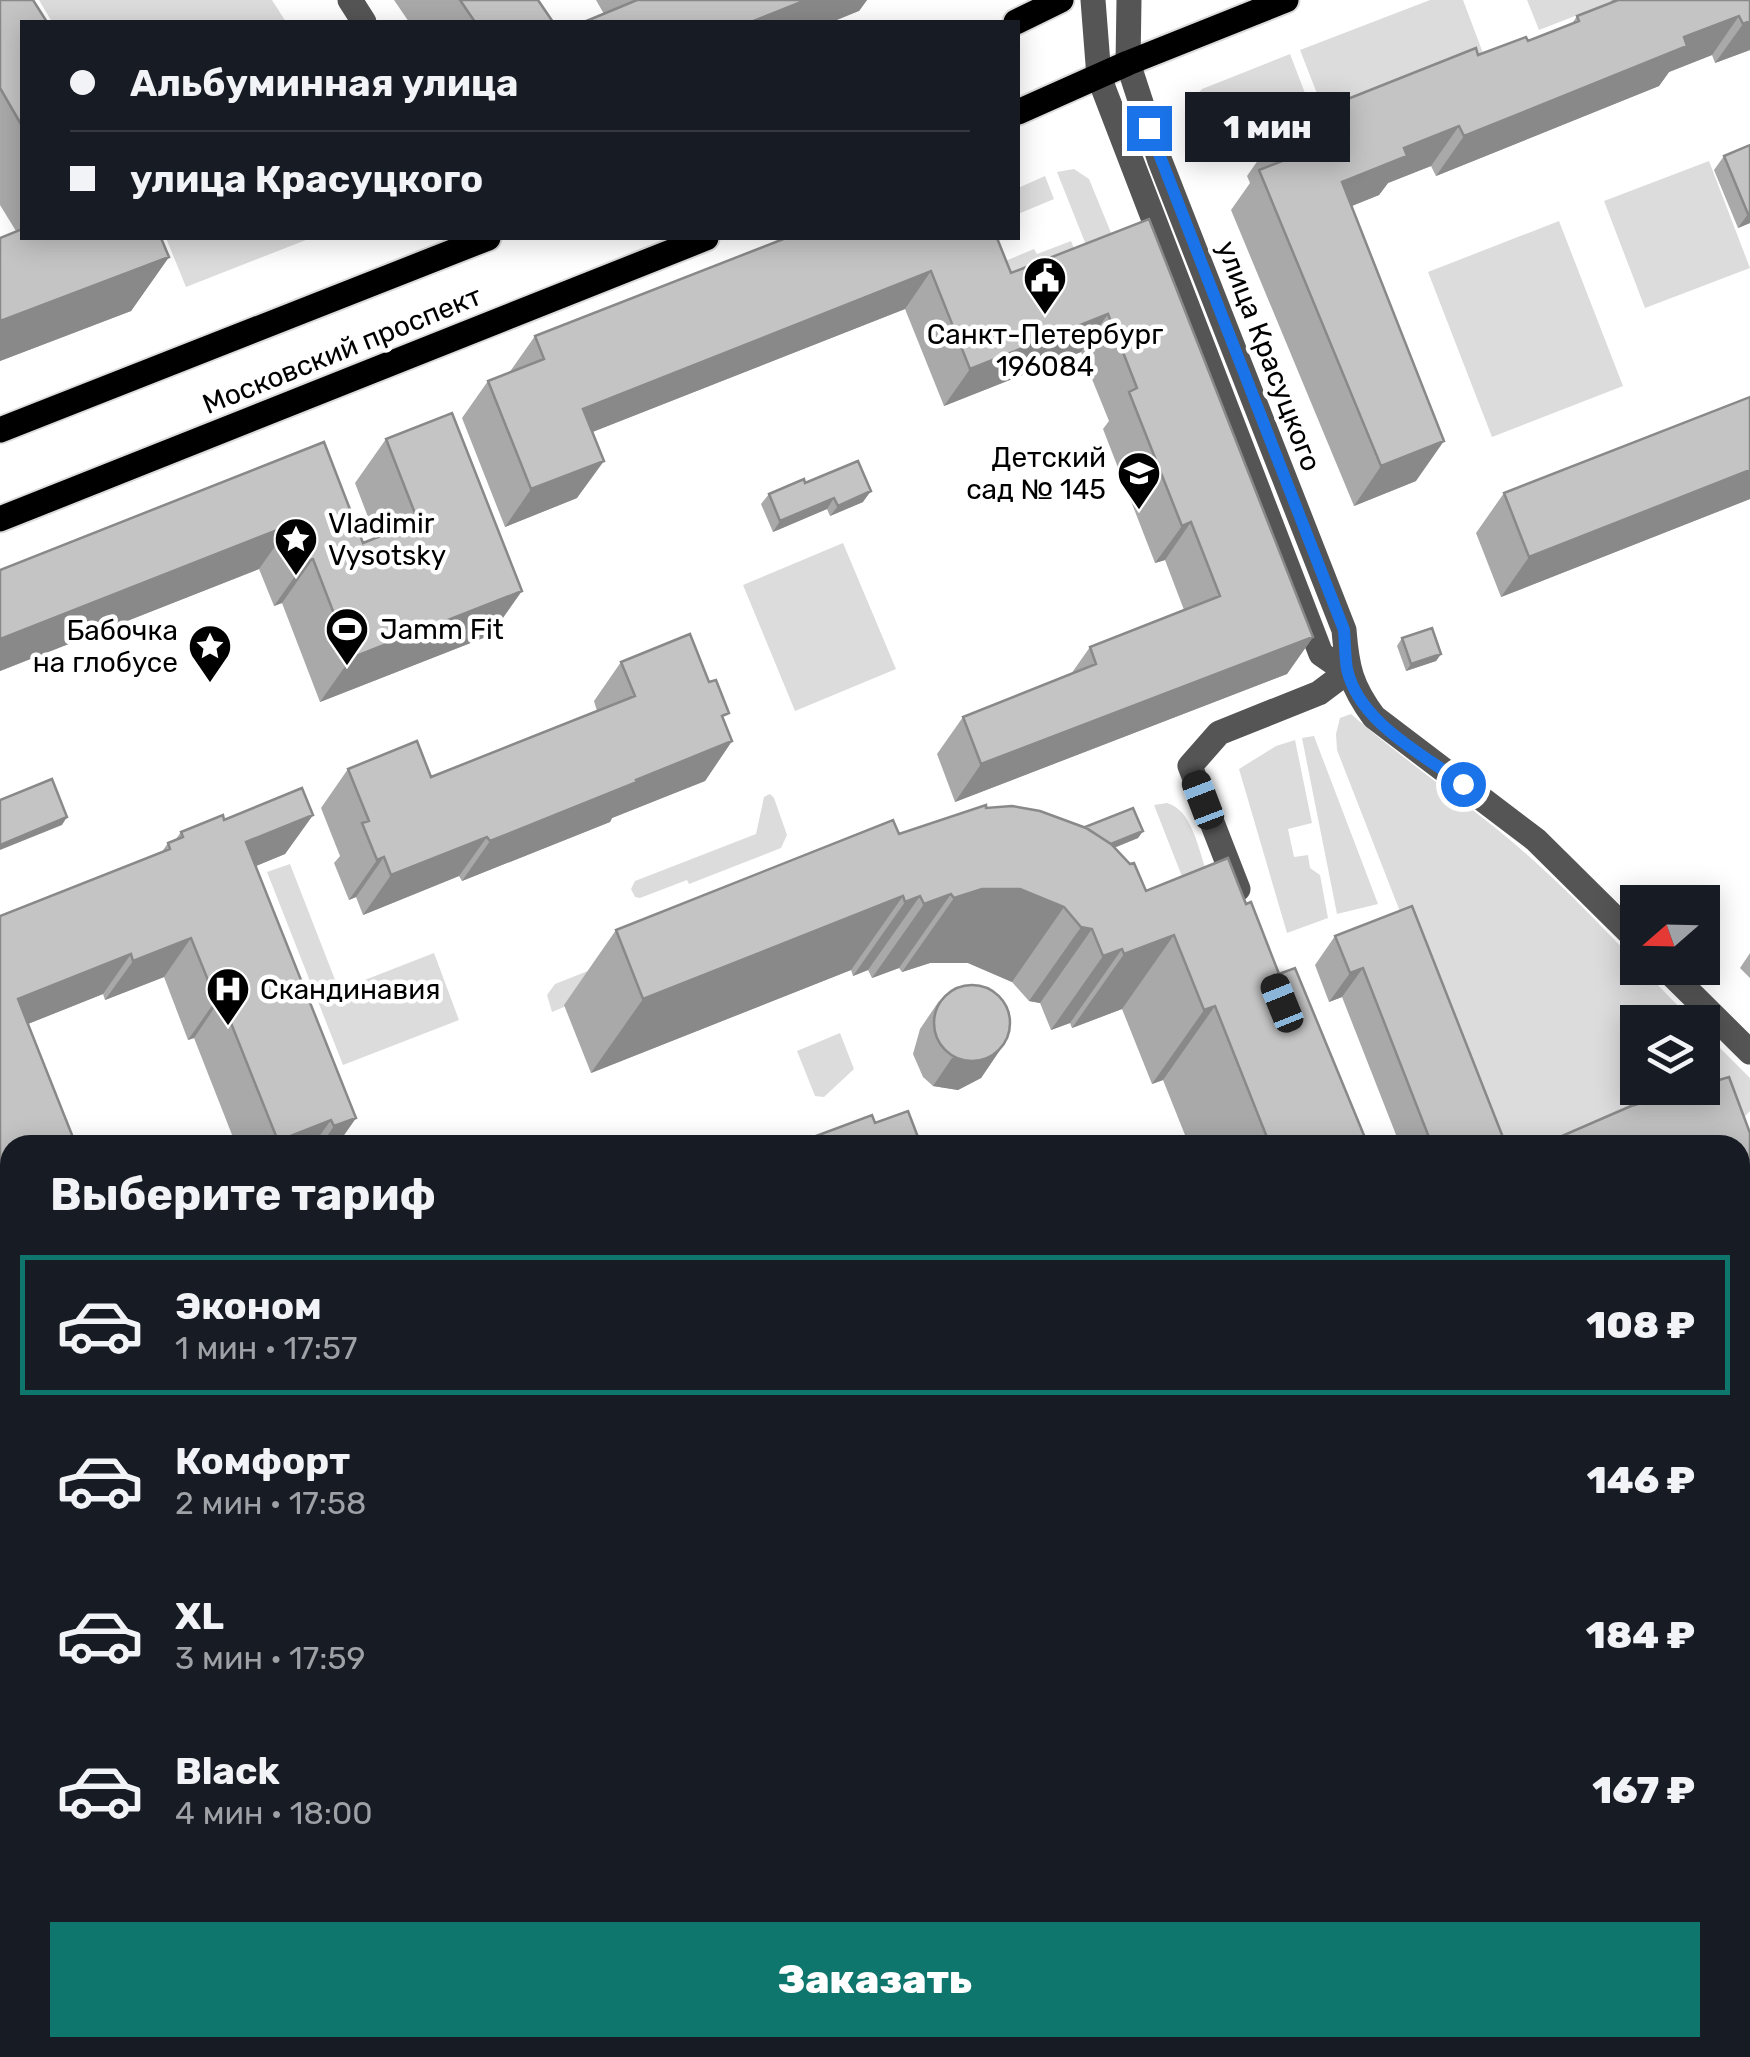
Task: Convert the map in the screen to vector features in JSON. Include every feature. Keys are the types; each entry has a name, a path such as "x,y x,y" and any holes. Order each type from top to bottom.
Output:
{"main road":[{"path":"1020,20 1061,0"},
{"path":"1020,111 1286,0"},
{"name":"Московский проспект","path":"0,430 483,240"},
{"name":"Московский проспект","path":"0,518 701,240"}],"street":[{"path":"1093,0 1099,77 1320,654 1348,672 1374,718 1536,840 1620,922"},
{"name":"улица Красуцкого","path":"1130,0 1128,63 1160,161 1344,630 1348,672"},
{"path":"1247,912 1190,766 1218,733 1319,693 1348,672"},
{"path":"1681,985 1750,1052"}],"shaded area":[{"path":"39,0 272,0 285,20 51,20"},
{"path":"1430,0 1463,0 1483,53 1325,114 1300,50"},
{"path":"1527,0 1616,0 1539,30"},
{"path":"1290,54 1315,119 1207,161 1192,124 1195,97 1202,89"},
{"path":"1709,161 1750,268 1645,308 1604,201"},
{"path":"1074,169 1089,179 1114,240 1088,250 1057,172"},
{"path":"1045,176 1054,199 1020,213 1020,187"},
{"path":"1559,221 1623,386 1492,437 1428,272"},
{"path":"167,240 306,240 186,287"},
{"path":"1071,241 1076,253 998,284 991,267 1034,249 1037,254"},
{"path":"843,543 896,669 795,711 743,585"},
{"path":"1351,714 1532,859 1595,919 1620,945 1620,985 1658,985 1678,1005 1620,1005 1620,1105 1720,1105 1720,1048 1750,1078 1750,1111 1733,1129 1678,1135 1487,1135 1337,750 1340,718"},
{"path":"1314,736 1378,904 1337,914 1302,738"},
{"path":"1295,740 1312,823 1288,829 1294,857 1308,855 1310,868 1320,875 1328,918 1287,933 1239,769 1276,746"},
{"path":"770,794 787,835 781,848 689,884 687,880 635,897 631,889 635,881 756,834 764,797"},
{"path":"1167,803 1188,821 1206,870 1183,879 1154,805"},
{"path":"290,864 339,990 434,953 459,1020 343,1065 267,872"},
{"path":"691,930 699,951 552,1012 547,995 555,984"},
{"path":"840,1033 854,1069 824,1097 815,1096 797,1051"}],"building":[{"path":"0,0 33,0 46,20 20,20 20,123 0,88"},
{"path":"460,0 538,0 552,20 474,20"},
{"path":"637,0 806,0 756,20 589,20"},
{"path":"1618,0 1750,0 1750,21 1743,24 1739,16 1684,37 1687,46 1464,136 1459,126 1404,148 1407,156 1342,182 1444,441 1381,466 1259,170 1285,160 1275,136 1328,115 1325,108 1476,48 1478,55 1526,37 1528,41"},
{"path":"1750,145 1750,213 1748,214 1724,156"},
{"path":"1149,219 1313,637 981,764 963,717 1096,664 1090,647 1220,596 1191,522 1182,526 1129,392 1137,388 1108,314 970,369 931,271 583,409 604,461 531,489 488,381 544,359 535,336 781,240 998,240 1011,273"},
{"path":"20,230 20,240 162,240 169,257 0,321 0,238"},
{"path":"1750,397 1750,470 1529,557 1504,493"},
{"path":"452,413 522,591 351,658 313,559 305,562 290,525 0,639 0,570 324,442 363,543 418,521 386,439"},
{"path":"858,461 871,491 838,506 834,498 780,521 769,494"},
{"path":"1432,628 1441,654 1411,664 1402,638"},
{"path":"690,634 709,682 716,680 729,713 722,716 732,741 490,841 487,837 391,875 384,857 377,860 362,823 369,821 348,769 417,741 431,777 635,696 621,662"},
{"path":"52,779 67,817 0,845 0,800"},
{"path":"302,788 313,815 246,842 356,1118 334,1126 331,1120 293,1135 276,1135 221,998 216,1000 191,938 133,961 131,954 18,999 72,1135 0,1135 0,916 170,849 168,843 183,837 181,832 223,815 224,820"},
{"path":"986,805 1040,811 1086,828 1111,844 1130,864 1134,863 1146,891 1228,858 1246,904 1251,902 1279,974 1295,968 1364,1135 1266,1135 1215,1006 1204,1010 1174,935 1124,954 1122,949 1103,956 1092,929 1081,927 1064,907 1020,889 982,889 924,904 920,896 905,902 903,896 643,999 616,930 893,820 899,834"},
{"path":"1133,808 1143,831 1111,844 1085,827"},
{"path":"1412,906 1502,1135 1428,1135 1363,968 1350,973 1335,936"},
{"path":"972,985 999,996 1010,1023 999,1050 972,1061 945,1050 934,1023 945,996"},
{"path":"1729,1077 1750,1135 1564,1135 1631,1106 1720,1105 1720,1080"},
{"path":"908,1111 917,1135 819,1135 872,1115 875,1123"}],"place":[{"name":"Санкт-Петербург 196084","path":"1045,316"},
{"name":"Детский сад № 145","path":"1139,511"},
{"name":"Vladimir Vysotsky","path":"296,577"},
{"name":"Jamm Fit","path":"347,667"},
{"name":"Бабочка на глобусе","path":"210,684"},
{"name":"Скандинавия","path":"228,1027"}],"route":[{"path":"1149,128 1344,630 1348,672 1359,696 1374,718 1463,784"}]}
